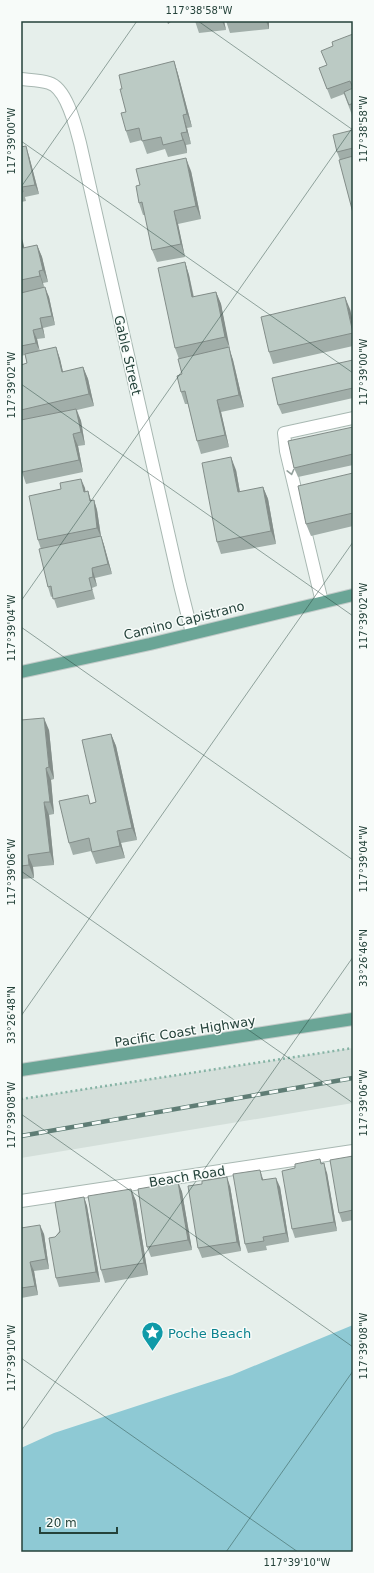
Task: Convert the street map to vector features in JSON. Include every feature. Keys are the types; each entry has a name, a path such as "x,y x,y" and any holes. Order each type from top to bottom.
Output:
{"main road":[{"name":"Camino Capistrano","path":"21,672 192,634 353,595"},
{"name":"Pacific Coast Highway","path":"21,1070 353,1019"}],"street":[{"name":"Gable Street","path":"21,79 51,83 60,92 70,109 80,144 192,634"},
{"path":"322,602 286,451 284,433 353,418"},
{"name":"Beach Road","path":"21,1201 353,1151"}],"path":[{"path":"21,1099 353,1048"}],"shaded area":[{"path":"353,1048 353,1103 21,1158 21,1099"}],"water":[{"path":"353,1325 353,1552 21,1552 21,1448 54,1433 232,1375"}],"building":[{"path":"353,34 353,88 350,81 327,89 319,68 327,65 321,51 333,46 332,42"},
{"path":"174,61 187,114 183,115 187,132 181,133 183,140 163,145 161,137 142,141 139,128 126,131 121,113 126,112 120,89 122,89 119,75"},
{"path":"353,88 353,103 349,105 344,92"},
{"path":"353,130 353,148 337,152 333,135"},
{"path":"26,146 35,185 22,187 23,192 21,192 21,147"},
{"path":"353,156 353,213 339,160"},
{"path":"186,158 196,206 174,211 181,244 152,250 142,202 139,203 136,186 140,185 136,169"},
{"path":"21,241 23,248 37,245 43,270 39,271 40,276 21,280"},
{"path":"185,262 192,297 216,292 225,337 175,348 158,268"},
{"path":"45,287 52,316 40,318 42,328 33,330 36,343 21,346 21,293"},
{"path":"345,297 353,333 269,352 261,317"},
{"path":"56,347 62,372 83,367 89,394 21,410 21,365 27,363 25,354"},
{"path":"229,347 239,395 217,400 225,435 197,441 185,391 181,392 177,376 182,374 178,359"},
{"path":"353,360 353,388 278,405 272,378"},
{"path":"76,409 81,432 73,434 79,460 22,472 21,420"},
{"path":"353,427 353,454 294,468 288,441"},
{"path":"231,457 238,492 263,487 271,531 217,542 202,463"},
{"path":"353,473 353,513 306,524 298,486"},
{"path":"81,479 84,492 88,491 90,501 94,500 97,528 38,540 29,496 61,489 60,483"},
{"path":"101,536 108,564 92,568 93,577 89,578 92,590 53,599 51,586 48,587 39,549"},
{"path":"44,718 49,767 46,768 50,802 44,802 50,852 28,855 29,865 21,866 21,720"},
{"path":"111,734 132,828 117,831 120,846 92,852 89,838 69,843 59,801 88,795 90,804 96,802 82,740"},
{"path":"353,1156 353,1210 339,1213 330,1160"},
{"path":"320,1159 321,1164 324,1163 334,1222 292,1229 282,1171 295,1168 295,1164"},
{"path":"260,1170 262,1180 276,1178 286,1233 263,1237 264,1241 245,1244 233,1174"},
{"path":"227,1177 237,1242 198,1248 188,1186 202,1184 202,1181"},
{"path":"178,1182 188,1240 147,1247 138,1189"},
{"path":"131,1189 144,1263 101,1270 88,1196"},
{"path":"84,1197 96,1272 56,1278 49,1238 55,1237 60,1232 55,1202"},
{"path":"40,1225 46,1259 30,1262 35,1286 21,1288 21,1228"}],"railway":[{"path":"21,1136 353,1078"}],"place":[{"name":"Poche Beach","path":"153,1352"}]}
